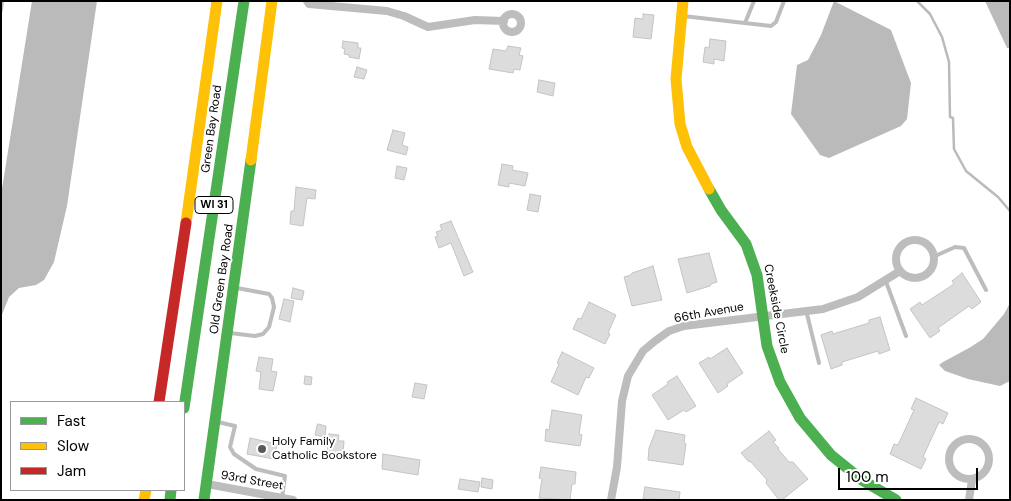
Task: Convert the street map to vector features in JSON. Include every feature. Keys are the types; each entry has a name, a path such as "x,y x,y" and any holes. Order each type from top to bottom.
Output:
{"street":[{"name":"Green Bay Road","path":"159,401 217,1"},
{"name":"Green Bay Road","path":"185,401 244,1"},
{"name":"Old Green Bay Road","path":"204,500 272,1"},
{"path":"307,1 309,4 387,11 404,16 428,27 475,20 504,21"},
{"name":"Creekside Circle","path":"683,1 676,79 680,124 687,147 721,210 746,244 756,275 767,346 772,362 784,390 800,418 813,435 840,463 862,480 896,500"},
{"path":"917,240 928,246 933,256 931,268 922,276 910,277 900,271 896,259 900,247 905,243 917,240"},
{"name":"66th Avenue","path":"611,500 617,467 624,390 628,376 643,351 655,340 676,328 822,309 858,296 900,271"},
{"path":"969,500 972,480 983,473 989,461 986,448 981,443 968,439 956,443 952,448 949,460 953,472 958,476 972,480"},
{"name":"93rd Street","path":"206,484 293,500"}],"lane":[{"path":"1,10 2,1"},
{"path":"745,23 754,1"},
{"path":"681,15 771,26 776,22 784,1"},
{"path":"933,256 956,247 964,248 986,290"},
{"path":"886,279 906,336"},
{"path":"228,332 255,336 263,334 269,327 274,307 272,298 268,294 234,287"},
{"path":"806,310 819,363"},
{"path":"215,422 235,426 230,448 234,454 256,469 286,476 282,498"}],"shaded area":[{"path":"32,1 97,1 67,206 54,262 44,280 36,285 19,288 9,297 1,317 1,195"},
{"path":"834,1 891,30 911,83 907,119 901,126 829,158 820,155 791,114 797,65 808,60 821,35"},
{"path":"985,1 1010,1 1010,48 1007,48"},
{"path":"1010,303 1010,381 1000,386 968,379 945,371 939,365 983,339 1004,314"}],"building":[{"path":"643,14 654,15 651,39 633,37 635,18 643,19"},
{"path":"710,39 726,41 724,61 714,59 714,64 703,62 705,47 709,48"},
{"path":"343,41 358,43 358,48 361,48 359,59 344,54 345,49 342,48"},
{"path":"508,46 521,48 519,55 523,56 520,70 514,69 513,73 489,69 493,49 506,51"},
{"path":"357,67 367,70 364,79 354,77"},
{"path":"539,80 555,83 553,96 537,92"},
{"path":"393,130 405,133 402,145 408,147 406,155 387,150"},
{"path":"502,164 513,166 512,170 528,173 525,186 509,183 509,187 498,185"},
{"path":"397,166 407,168 404,180 395,178"},
{"path":"296,187 316,190 315,199 307,198 303,226 290,224 291,211 294,211"},
{"path":"530,194 541,196 538,212 527,210"},
{"path":"451,221 473,272 464,276 451,243 439,248 435,237 438,236 436,232 442,230 440,225"},
{"path":"709,253 717,282 687,293 678,259"},
{"path":"653,266 662,300 632,306 624,277"},
{"path":"962,273 981,302 972,309 969,306 938,328 940,331 930,338 910,309 920,302 922,305 954,284 952,281"},
{"path":"293,288 304,291 302,300 291,298"},
{"path":"284,299 294,301 290,322 279,319"},
{"path":"589,302 616,315 605,344 573,329 578,318 581,319"},
{"path":"880,317 890,350 879,354 878,351 842,362 842,365 831,369 821,335 832,331 833,334 869,323 869,320"},
{"path":"727,348 743,373 718,393 699,363 709,357 710,359"},
{"path":"562,352 594,368 589,378 586,377 578,395 551,382"},
{"path":"259,357 273,359 271,371 277,372 273,391 259,389 261,372 256,371"},
{"path":"305,376 312,377 311,385 304,384"},
{"path":"677,376 696,406 686,412 684,410 668,420 652,395"},
{"path":"415,383 427,385 424,399 412,397"},
{"path":"916,398 948,413 943,424 939,422 923,457 926,459 921,469 890,454 894,444 898,445 914,410 911,409"},
{"path":"552,410 582,415 579,434 582,435 580,446 545,441 546,429 549,430"},
{"path":"318,424 326,426 325,437 315,435"},
{"path":"656,430 685,435 684,442 686,444 683,465 648,460 649,448"},
{"path":"769,431 776,440 773,442 778,449 808,479 782,500 779,500 766,483 767,480 741,453"},
{"path":"329,434 339,435 338,441 344,441 343,456 327,455"},
{"name":"Holy Family Catholic Bookstore","path":"250,438 277,444 274,459 247,454"},
{"path":"383,454 420,460 418,475 382,469"},
{"path":"541,467 576,472 575,484 572,484 570,500 539,498 542,479 539,478"},
{"path":"482,478 493,480 492,489 481,487"},
{"path":"460,479 480,482 478,492 458,489"},
{"path":"645,487 680,492 679,500 643,499"}],"waterway":[{"path":"917,1 930,14 942,37 949,62 950,117 953,118 954,149 966,171 998,197 1010,211"}],"traffic: fast":[{"path":"185,401 244,1"},
{"path":"204,500 251,160"},
{"path":"709,189 721,210 746,244 757,275 767,346 780,382 800,418 831,455 862,480 896,500"},
{"path":"170,500 171,491"}],"traffic: slow":[{"path":"186,223 217,1"},
{"path":"251,160 272,1"},
{"path":"683,1 676,79 680,124 687,147 709,189"},
{"path":"144,500 146,491"}],"traffic: jam":[{"path":"159,401 186,223"}],"place":[{"name":"Holy Family Catholic Bookstore","path":"262,449"}]}
